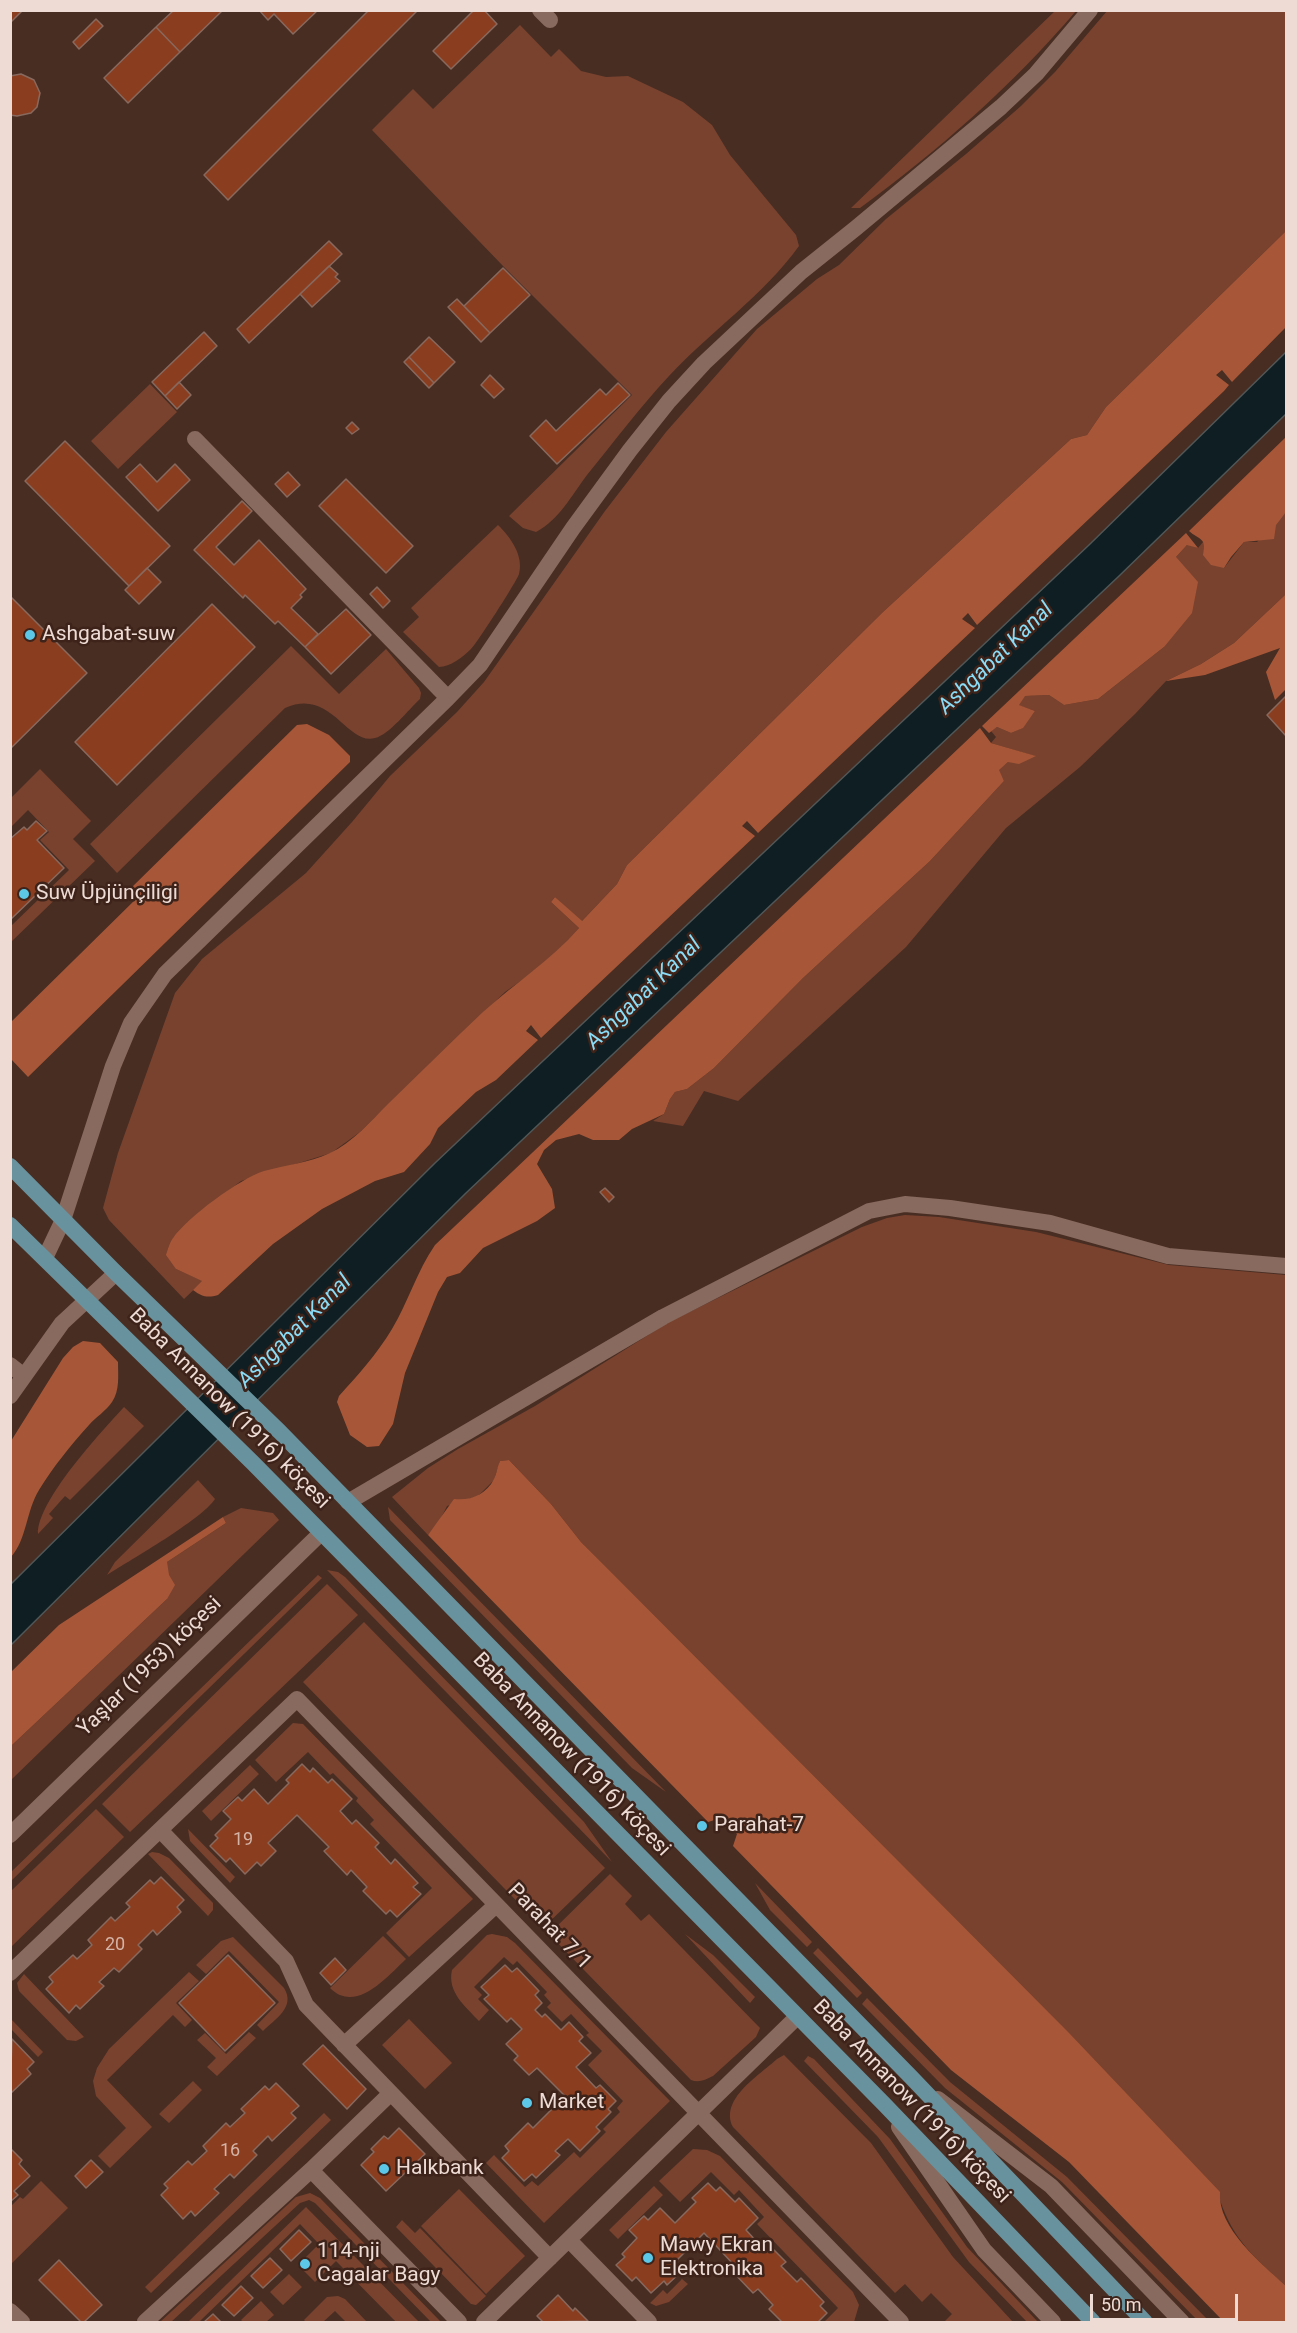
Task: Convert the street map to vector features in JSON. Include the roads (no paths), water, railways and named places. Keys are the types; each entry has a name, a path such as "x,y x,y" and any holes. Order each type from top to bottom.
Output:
{"main road":[{"name":"Baba Annanow (1916) köçesi","path":"10,1166 116,1273 280,1432 911,2077 1145,2322"},
{"name":"Baba Annanow (1916) köçesi","path":"10,1225 253,1463 884,2104 1093,2322"}],"street":[{"path":"45,1257 63,1220 112,1066 131,1023 165,974 480,664 573,528 630,450 669,401 704,363 801,272 1001,107 1036,74 1090,10"},
{"path":"195,439 448,698"},
{"path":"348,1502 663,1317 869,1211 905,1204 950,1208 1050,1223 1168,1256 1287,1266"},
{"path":"10,1396 62,1323 116,1273"},
{"path":"10,1365 24,1376"},
{"name":"Ýaşlar (1953) köçesi","path":"10,1834 321,1533"},
{"name":"Parahat 7/1","path":"10,1973 297,1699 900,2322"},
{"path":"160,1830 286,1961 306,2005 550,2258"},
{"path":"344,2045 496,1905"},
{"path":"484,2322 798,2017"},
{"name":"Baba Annanow (1916) köçesi","path":"911,2077 1051,2186 1182,2322"},
{"path":"145,2322 311,2170 390,2093"},
{"path":"884,2104 984,2250 1053,2322"},
{"path":"311,2170 459,2322"},
{"path":"569,2240 649,2322"},
{"path":"10,2311 22,2322"}],"water":[{"name":"Ashgabat Kanal","path":"1286,352 1286,414 1118,577 466,1193 11,1645 11,1584 435,1163 1089,545"}],"place":[{"name":"Ashgabat-suw","path":"30,635"},
{"name":"Suw Üpjünçiligi","path":"24,894"},
{"name":"Parahat-7","path":"702,1826"},
{"name":"Market","path":"527,2103"},
{"name":"Halkbank","path":"384,2169"},
{"name":"Mawy Ekran Elektronika","path":"648,2258"},
{"name":"114-nji Cagalar Bagy","path":"305,2264"}]}
